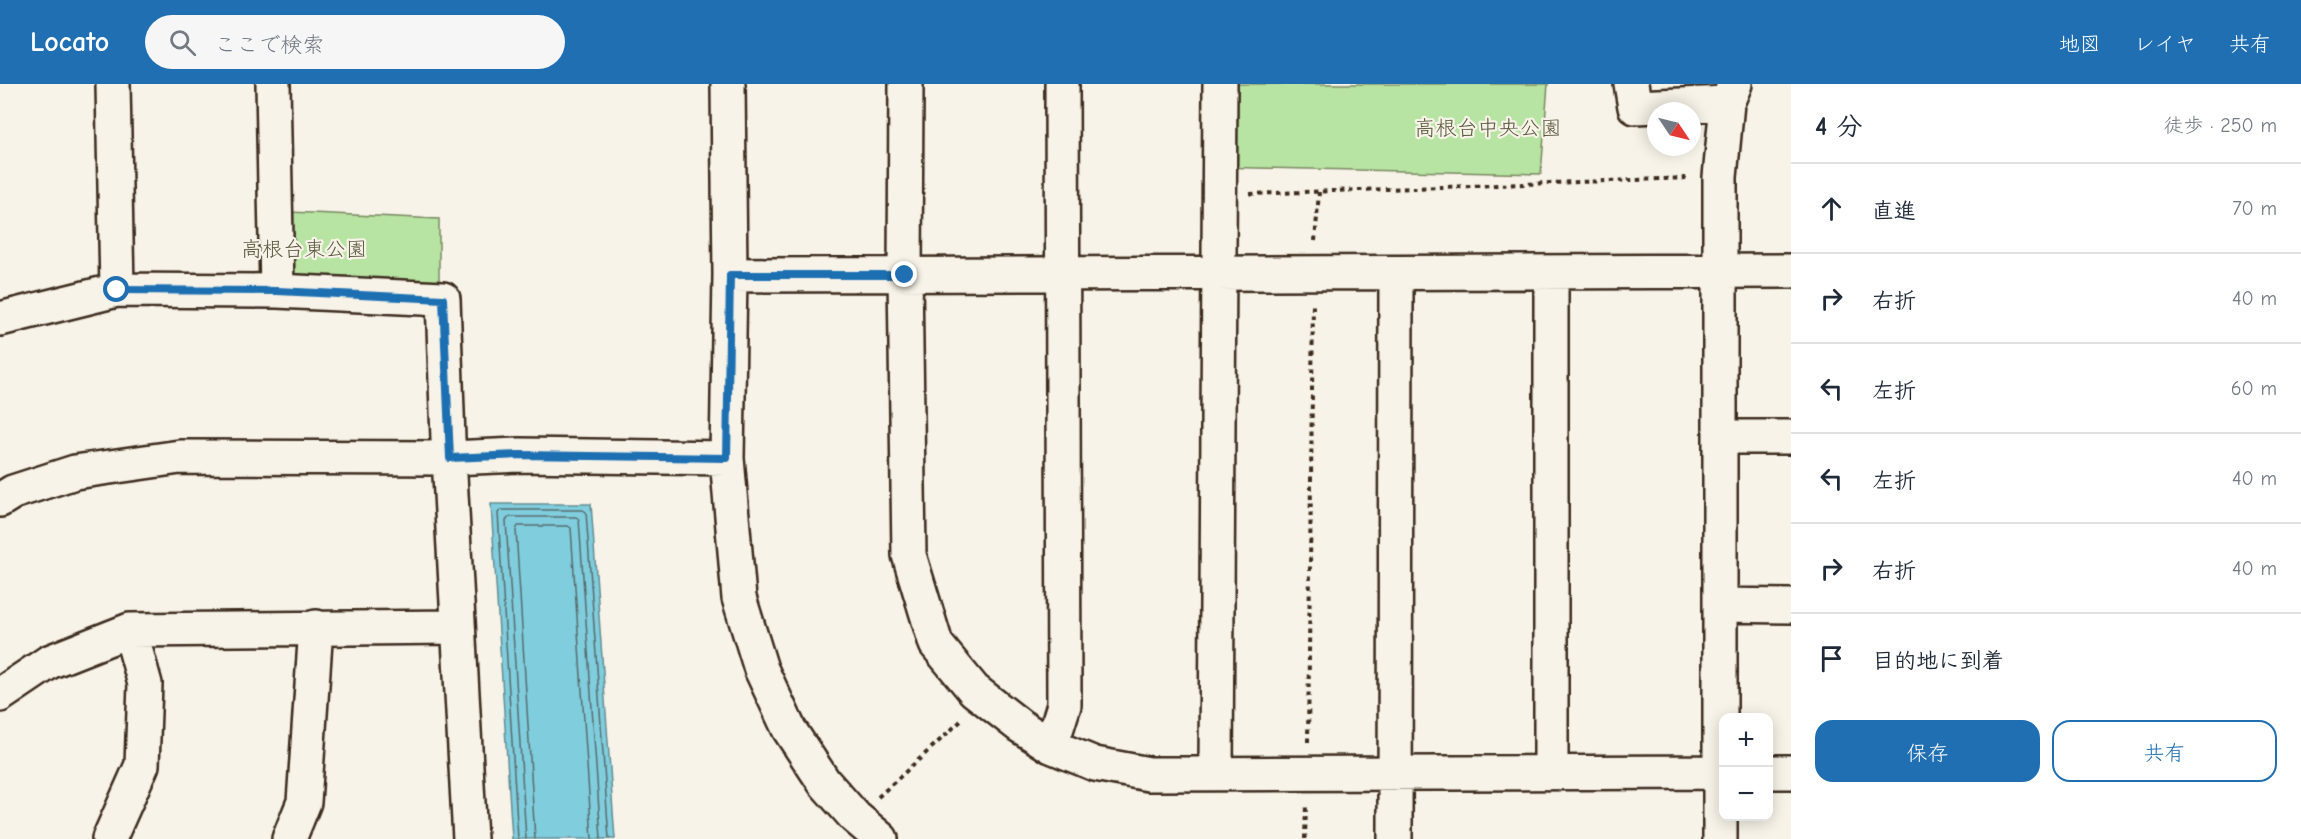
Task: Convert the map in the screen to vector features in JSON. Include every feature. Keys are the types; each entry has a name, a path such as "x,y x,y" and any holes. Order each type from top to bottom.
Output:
{"street":[{"path":"113,84 117,290"},
{"path":"273,84 277,291"},
{"path":"728,84 730,275 727,458 739,598 761,669 789,729 824,782 855,817 881,839"},
{"path":"906,84 905,275 909,555 936,644 974,690 1020,726 1051,746 1095,764 1149,774 1719,772"},
{"path":"1051,746 1064,705 1062,84"},
{"path":"1216,773 1220,84"},
{"path":"1631,84 1635,107 1731,93 1720,177 1722,767"},
{"path":"1551,272 1551,772"},
{"path":"730,275 1791,272"},
{"path":"1395,839 1396,273"},
{"path":"0,319 117,290 277,291 443,299 457,627 470,839"},
{"path":"1720,437 1791,437"},
{"path":"0,500 13,492 75,472 180,457 450,458 520,455 727,458"},
{"path":"1720,606 1791,606"},
{"path":"289,839 304,802 316,627"},
{"path":"0,695 49,662 130,630 457,627"},
{"path":"109,839 142,765 145,684 130,630"},
{"path":"1773,772 1791,772"},
{"path":"1720,839 1721,821"}],"path":[{"path":"1219,195 1720,177"},
{"path":"1305,839 1313,273 1319,192"},
{"path":"855,817 985,699"}],"green space":[{"name":"高根台中央公園","path":"1214,84 1548,84 1541,174 1213,167"},
{"name":"高根台東公園","path":"268,211 439,219 439,282 269,285"}],"water":[{"path":"491,504 591,504 615,839 512,839"}],"route":[{"path":"117,290 277,291 443,299 450,458 520,455 727,458 730,275 905,275"}]}
